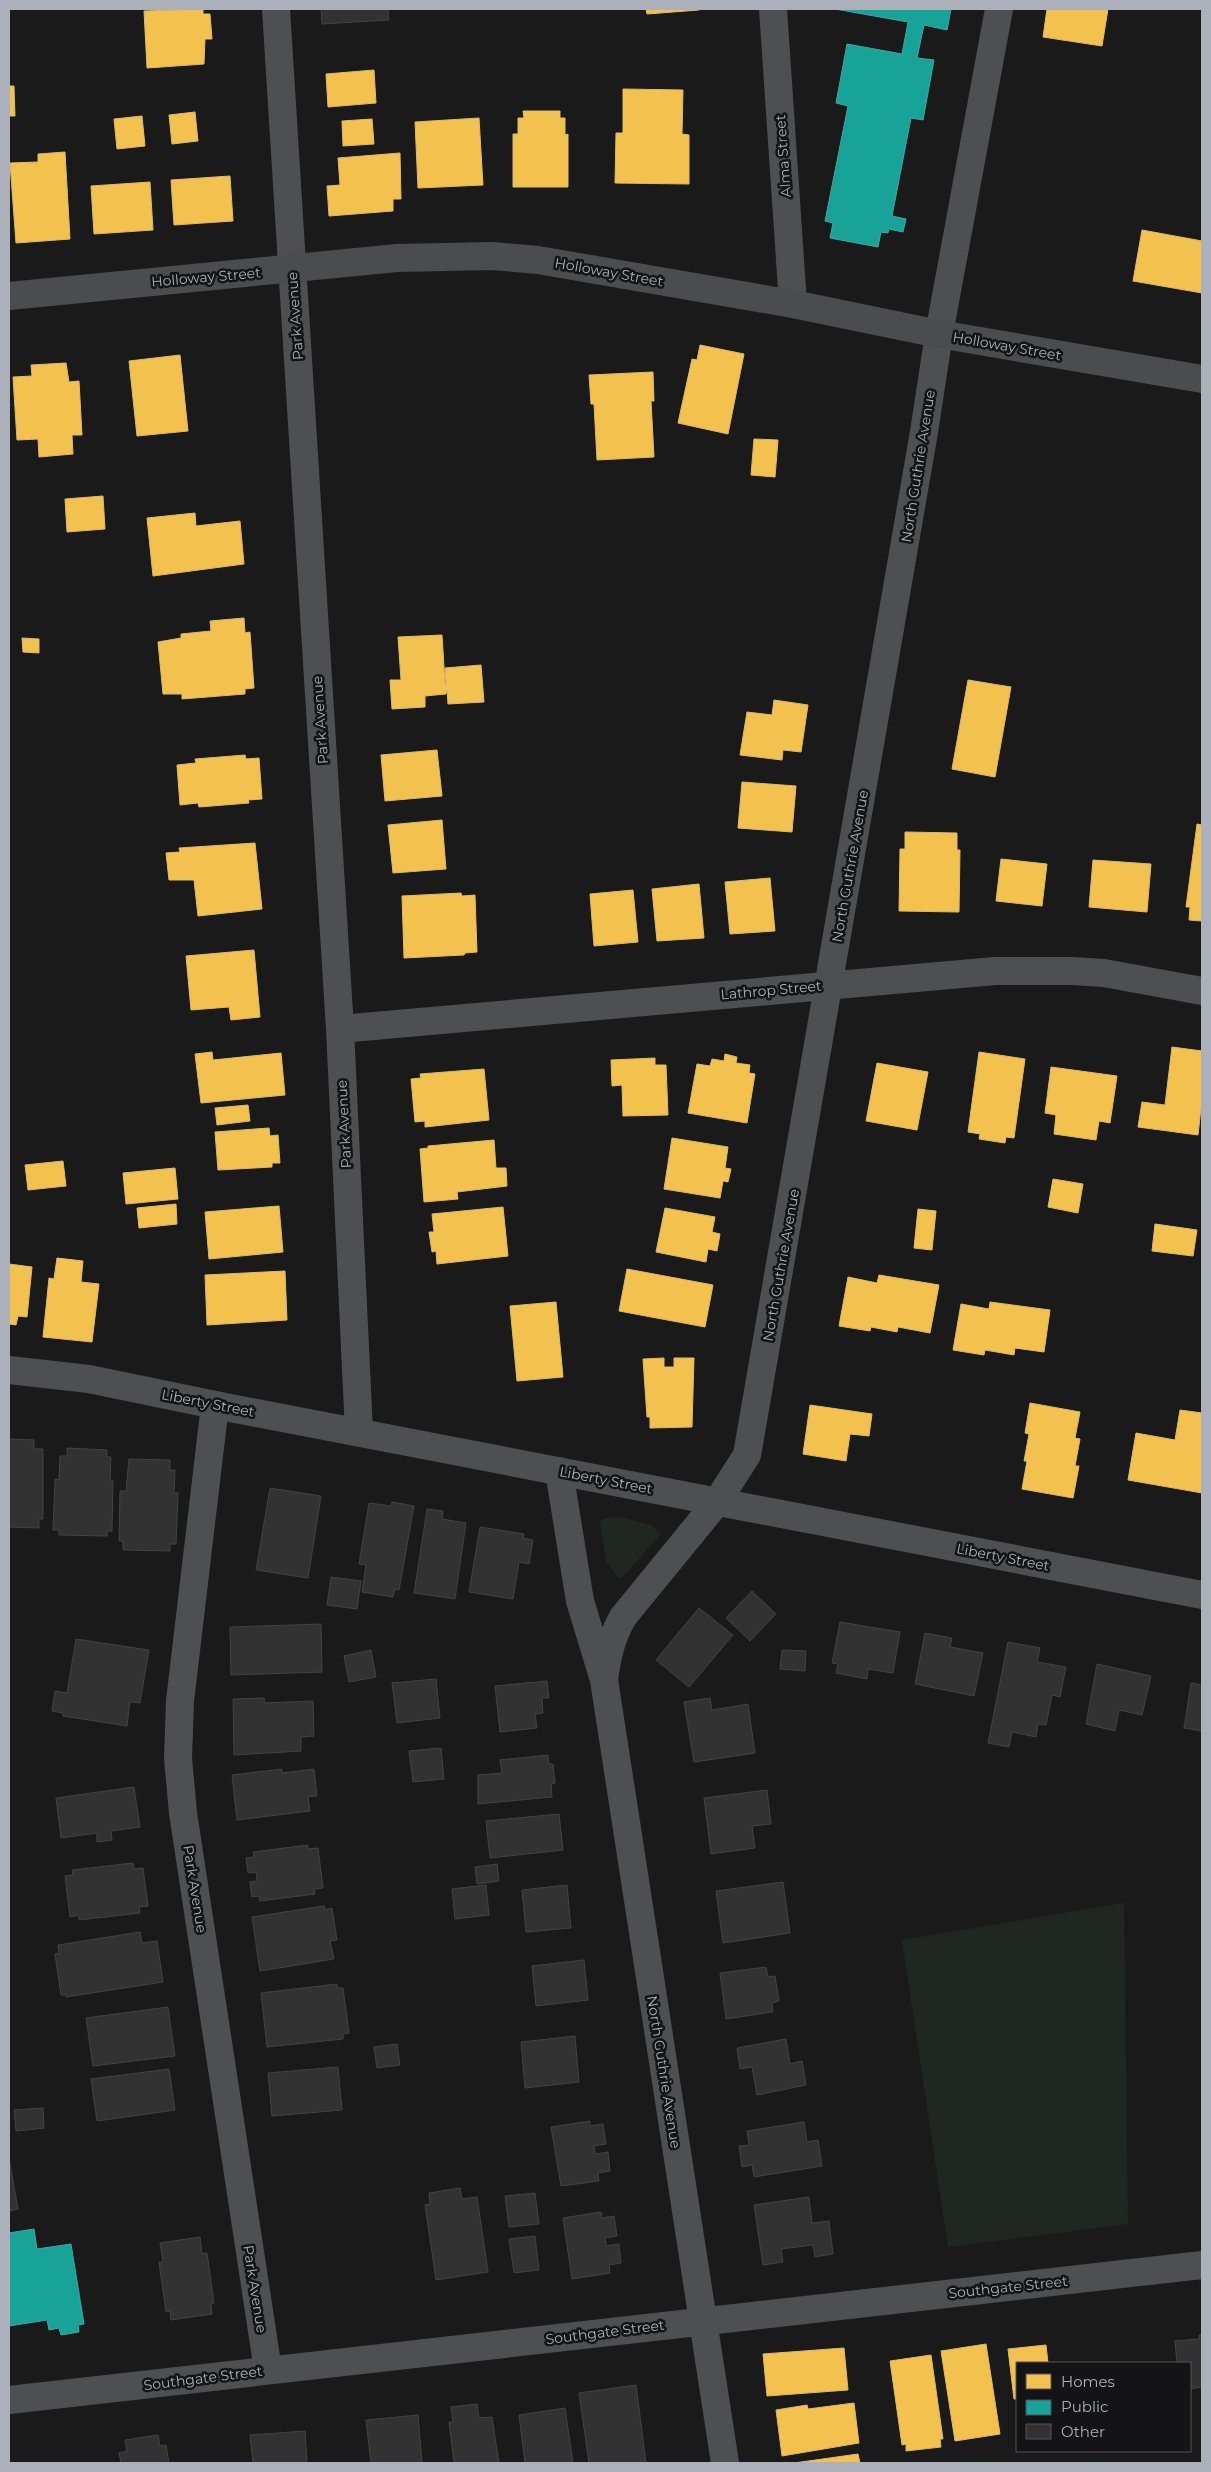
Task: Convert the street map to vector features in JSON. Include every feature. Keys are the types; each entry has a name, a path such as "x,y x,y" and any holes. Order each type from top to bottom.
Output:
{"main road":[{"name":"Holloway Street","path":"9,296 292,270 397,258 492,256 538,260 793,304 939,334 1202,379"}],"street":[{"name":"Park Avenue","path":"276,9 340,1029 359,1432"},
{"name":"Alma Street","path":"773,9 793,304"},
{"name":"North Guthrie Avenue","path":"604,1680 607,1655 613,1635 623,1617 717,1502 747,1455 830,985 939,334 999,9"},
{"name":"Lathrop Street","path":"340,1029 994,971 1104,973 1202,991"},
{"name":"Liberty Street","path":"9,1370 89,1379 215,1405 1202,1595"},
{"name":"Park Avenue","path":"215,1405 180,1702 178,1758 183,1813 268,2370"},
{"name":"North Guthrie Avenue","path":"559,1471 580,1601 604,1680 725,2463"},
{"name":"Southgate Street","path":"9,2400 1202,2265"}],"shaded area":[{"path":"619,1517 651,1525 661,1534 622,1578 617,1577 606,1561 600,1522 604,1518"},
{"path":"1124,1903 1128,2224 948,2247 902,1940"}],"building: Homes":[{"path":"203,9 203,14 210,14 212,39 205,39 204,64 147,68 144,11"},
{"path":"646,9 699,9 699,10 647,14"},
{"path":"1047,9 1108,9 1102,46 1043,37"},
{"path":"374,70 376,103 328,107 326,74"},
{"path":"9,86 14,86 15,116 9,116"},
{"path":"623,89 683,90 682,134 689,135 689,184 615,183 616,133 623,133"},
{"path":"523,111 560,111 560,118 565,118 565,135 568,134 568,187 513,187 513,134 518,134 518,118 524,118"},
{"path":"195,112 198,141 172,144 169,115"},
{"path":"142,116 145,146 117,149 114,119"},
{"path":"479,118 483,185 418,188 415,122"},
{"path":"372,119 374,144 343,146 342,121"},
{"path":"65,152 70,239 16,243 10,163 38,162 38,154"},
{"path":"400,153 401,199 393,199 393,211 329,216 327,186 340,185 338,158"},
{"path":"230,176 233,221 174,225 171,180"},
{"path":"150,182 153,230 94,234 91,186"},
{"path":"1142,230 1202,241 1202,293 1133,281"},
{"path":"700,345 744,354 728,434 678,423 692,359 697,360"},
{"path":"180,355 188,431 137,436 129,361"},
{"path":"66,363 69,382 79,381 82,435 72,435 73,454 39,457 38,439 17,440 13,377 32,376 31,365"},
{"path":"653,372 654,401 651,401 654,457 597,460 594,404 591,404 589,375"},
{"path":"754,439 778,440 775,477 751,475"},
{"path":"103,496 105,529 67,532 65,499"},
{"path":"195,513 196,526 240,521 244,564 153,576 147,518"},
{"path":"244,618 245,633 250,632 254,688 245,689 245,694 182,699 182,694 163,694 158,642 181,638 181,634 211,631 210,621"},
{"path":"442,635 445,683 445,668 481,665 484,702 448,704 447,690 446,694 425,696 425,707 392,709 390,680 401,680 398,637"},
{"path":"22,638 39,639 39,653 23,652"},
{"path":"968,680 1011,687 995,777 952,769"},
{"path":"774,700 808,705 801,752 783,750 782,760 740,755 747,712 772,715"},
{"path":"437,750 442,796 385,801 381,755"},
{"path":"245,755 246,759 259,758 262,799 248,800 249,803 199,807 198,803 180,805 177,765 196,763 195,759"},
{"path":"742,782 796,786 792,832 738,828"},
{"path":"442,820 446,869 393,873 388,825"},
{"path":"1197,824 1202,825 1202,921 1189,920 1190,907 1186,907"},
{"path":"905,832 957,833 957,850 960,850 959,912 899,911 900,849 905,849"},
{"path":"255,843 262,909 198,916 194,880 169,880 166,853 180,852 179,848"},
{"path":"1001,859 1047,864 1042,906 996,901"},
{"path":"1093,860 1151,864 1147,912 1089,907"},
{"path":"770,878 775,931 730,934 725,882"},
{"path":"699,884 704,938 657,941 652,889"},
{"path":"633,890 638,942 594,946 590,894"},
{"path":"461,893 462,896 475,895 477,952 465,953 464,955 404,958 402,896"},
{"path":"254,950 260,1017 231,1020 229,1007 191,1010 186,956"},
{"path":"1172,1047 1202,1051 1202,1099 1198,1135 1138,1127 1142,1102 1165,1105"},
{"path":"212,1052 213,1060 281,1053 285,1095 201,1103 195,1054"},
{"path":"979,1052 1025,1059 1014,1138 1006,1137 1005,1143 979,1139 980,1134 968,1132"},
{"path":"725,1054 737,1057 736,1063 750,1065 749,1073 755,1074 747,1123 688,1113 697,1064 710,1066 712,1059 724,1061"},
{"path":"655,1058 655,1065 666,1065 668,1115 623,1116 622,1085 612,1086 611,1060"},
{"path":"877,1063 928,1072 917,1130 866,1121"},
{"path":"1051,1067 1117,1076 1110,1123 1099,1121 1096,1140 1054,1134 1056,1115 1045,1113"},
{"path":"484,1069 489,1120 425,1127 425,1121 415,1122 411,1079 421,1078 420,1074"},
{"path":"248,1105 250,1121 217,1125 215,1108"},
{"path":"269,1128 270,1136 278,1135 280,1163 272,1163 272,1167 218,1170 215,1132"},
{"path":"672,1138 728,1147 725,1168 731,1169 728,1182 723,1181 720,1198 664,1189"},
{"path":"494,1140 496,1168 506,1168 507,1186 457,1192 458,1199 424,1202 420,1149 428,1148 428,1146"},
{"path":"63,1161 66,1186 28,1190 25,1165"},
{"path":"175,1168 178,1199 126,1204 123,1173"},
{"path":"1053,1179 1083,1184 1078,1213 1048,1207"},
{"path":"176,1204 177,1224 139,1228 137,1208"},
{"path":"279,1206 283,1252 209,1259 205,1212"},
{"path":"503,1207 508,1256 437,1264 436,1251 432,1252 429,1232 434,1232 432,1214"},
{"path":"665,1208 715,1217 712,1232 720,1234 717,1251 708,1249 706,1262 656,1252"},
{"path":"918,1209 936,1211 932,1250 914,1248"},
{"path":"1155,1224 1197,1230 1193,1256 1152,1251"},
{"path":"57,1258 83,1261 81,1282 99,1284 92,1342 43,1337 49,1278 54,1279"},
{"path":"9,1264 32,1267 27,1317 18,1316 16,1325 9,1324"},
{"path":"627,1269 713,1285 705,1327 619,1311"},
{"path":"285,1271 287,1320 207,1325 205,1275"},
{"path":"879,1275 939,1285 930,1333 898,1327 897,1332 871,1327 870,1331 839,1326 848,1277 877,1283"},
{"path":"556,1302 563,1377 517,1381 510,1306"},
{"path":"990,1302 1050,1310 1044,1352 1015,1348 1014,1355 985,1350 984,1355 953,1350 961,1304 989,1309"},
{"path":"664,1358 664,1367 674,1367 674,1358 694,1358 692,1427 650,1428 650,1417 647,1417 643,1359"},
{"path":"1030,1403 1080,1412 1075,1438 1080,1439 1075,1466 1079,1466 1073,1498 1022,1489 1027,1461 1024,1461 1029,1434 1025,1433"},
{"path":"810,1405 872,1414 869,1436 850,1434 846,1461 803,1454"},
{"path":"1180,1410 1202,1413 1202,1493 1128,1480 1136,1433 1175,1440"},
{"path":"986,2344 1000,2434 955,2441 941,2351"},
{"path":"1046,2345 1048,2362 1016,2362 1016,2399 1014,2399 1008,2349"},
{"path":"844,2348 848,2390 767,2396 763,2354"},
{"path":"931,2355 943,2439 940,2439 941,2447 906,2451 906,2444 902,2445 890,2361"},
{"path":"854,2403 859,2443 782,2456 776,2410 807,2405 808,2409"},
{"path":"858,2454 860,2463 794,2463"}],"building: Public":[{"path":"835,9 951,9 947,30 924,25 917,58 934,60 923,120 911,118 892,216 906,219 903,232 889,229 888,233 881,232 878,247 830,238 833,223 825,221 848,106 836,103 847,44 902,54 908,22"},
{"path":"34,2229 37,2249 71,2244 84,2324 78,2325 79,2332 61,2335 59,2328 49,2330 47,2320 9,2326 9,2233"}],"building: Other":[{"path":"321,9 388,9 389,20 322,24"},
{"path":"9,1439 34,1440 34,1449 43,1449 43,1519 39,1519 39,1528 9,1527"},
{"path":"67,1448 107,1450 107,1457 111,1457 110,1481 113,1481 112,1531 107,1531 107,1536 59,1535 59,1530 53,1530 55,1479 59,1480 60,1456 67,1456"},
{"path":"129,1459 170,1460 170,1470 175,1470 174,1493 178,1493 176,1544 170,1544 170,1551 123,1550 123,1541 119,1541 120,1491 126,1491"},
{"path":"270,1488 321,1496 308,1578 256,1570"},
{"path":"392,1502 414,1506 399,1590 395,1589 393,1597 362,1592 366,1565 359,1564 369,1503 391,1506"},
{"path":"427,1509 443,1511 442,1519 466,1523 455,1599 414,1593"},
{"path":"480,1527 524,1534 523,1538 533,1540 529,1564 519,1562 513,1599 469,1592"},
{"path":"331,1577 361,1581 357,1609 327,1605"},
{"path":"752,1591 776,1614 750,1641 726,1618"},
{"path":"699,1608 733,1635 689,1687 656,1660"},
{"path":"840,1622 900,1632 893,1673 868,1669 867,1679 836,1673 838,1664 832,1663"},
{"path":"321,1624 322,1672 231,1675 230,1627"},
{"path":"925,1633 952,1638 950,1647 983,1653 974,1696 915,1684"},
{"path":"76,1639 149,1650 140,1703 130,1702 127,1726 63,1716 63,1713 52,1711 55,1691 67,1693"},
{"path":"1008,1642 1040,1648 1037,1662 1066,1667 1060,1697 1052,1695 1046,1725 1038,1724 1036,1737 1012,1732 1009,1747 988,1743"},
{"path":"371,1650 376,1677 349,1682 344,1656"},
{"path":"782,1650 806,1651 805,1671 780,1669"},
{"path":"1097,1664 1151,1676 1142,1715 1119,1710 1115,1731 1086,1724"},
{"path":"436,1679 440,1718 397,1723 392,1683"},
{"path":"547,1681 549,1698 542,1698 543,1713 535,1714 537,1728 500,1732 495,1686"},
{"path":"1191,1683 1202,1685 1202,1731 1184,1728"},
{"path":"264,1698 265,1703 313,1701 314,1736 301,1737 301,1751 234,1755 233,1699"},
{"path":"710,1698 712,1710 748,1704 755,1753 694,1762 684,1702"},
{"path":"441,1748 444,1779 413,1782 409,1751"},
{"path":"548,1755 549,1764 553,1764 555,1783 551,1784 552,1797 478,1804 478,1775 502,1773 500,1760"},
{"path":"282,1769 282,1773 314,1769 317,1796 308,1797 310,1811 237,1820 232,1775"},
{"path":"134,1787 140,1827 111,1831 112,1840 97,1842 97,1833 61,1838 56,1798"},
{"path":"767,1790 771,1824 752,1826 755,1848 711,1854 704,1798"},
{"path":"559,1814 563,1850 490,1858 486,1821"},
{"path":"308,1845 308,1849 318,1848 323,1888 314,1889 315,1894 260,1901 259,1896 252,1897 250,1882 257,1881 256,1872 248,1873 246,1858 254,1857 253,1852"},
{"path":"133,1863 134,1869 143,1868 148,1906 139,1907 140,1913 79,1920 79,1915 70,1917 65,1876 73,1875 72,1870"},
{"path":"497,1864 499,1881 477,1884 475,1867"},
{"path":"783,1882 790,1933 723,1943 716,1891"},
{"path":"486,1885 489,1915 455,1919 452,1889"},
{"path":"567,1885 571,1928 526,1932 522,1890"},
{"path":"324,1906 325,1910 332,1908 337,1940 330,1941 334,1959 260,1971 252,1917"},
{"path":"140,1932 142,1943 157,1941 163,1982 66,1997 66,1995 61,1995 55,1954 59,1953 58,1945"},
{"path":"584,1960 588,2000 536,2006 532,1966"},
{"path":"766,1967 768,1977 775,1976 779,2001 772,2003 773,2012 726,2019 720,1973"},
{"path":"337,1984 337,1988 343,1988 349,2033 343,2034 343,2039 267,2047 261,1993"},
{"path":"168,2007 175,2056 93,2066 86,2018"},
{"path":"575,2036 579,2082 525,2088 521,2042"},
{"path":"786,2039 790,2064 802,2061 806,2085 757,2095 752,2067 740,2069 737,2048"},
{"path":"397,2044 400,2065 377,2068 374,2047"},
{"path":"338,2067 342,2110 272,2116 268,2073"},
{"path":"169,2069 175,2110 97,2121 91,2079"},
{"path":"43,2108 44,2128 16,2131 14,2110"},
{"path":"590,2121 590,2126 603,2124 606,2144 594,2146 595,2154 608,2152 610,2171 598,2173 599,2181 561,2186 551,2127"},
{"path":"804,2122 807,2142 818,2140 822,2166 754,2177 752,2165 742,2167 739,2146 749,2145 747,2131"},
{"path":"9,2158 18,2209 9,2211"},
{"path":"460,2188 462,2199 477,2197 488,2272 436,2280 425,2205 430,2204 429,2193"},
{"path":"535,2193 539,2224 509,2227 505,2196"},
{"path":"809,2197 812,2223 829,2221 833,2254 815,2257 813,2245 781,2249 783,2262 763,2265 754,2205"},
{"path":"601,2212 602,2218 614,2216 617,2236 605,2238 606,2246 619,2244 621,2263 609,2265 610,2273 572,2279 563,2218"},
{"path":"535,2236 539,2270 514,2273 509,2239"},
{"path":"200,2237 202,2254 207,2253 214,2303 211,2304 212,2314 171,2320 170,2311 166,2312 159,2262 163,2262 160,2243"},
{"path":"1199,2335 1202,2335 1202,2387 1191,2389 1191,2362 1177,2362 1175,2341 1199,2339"},
{"path":"636,2385 646,2463 589,2463 579,2393"},
{"path":"477,2404 479,2418 492,2417 499,2463 454,2463 449,2422 453,2422 451,2407"},
{"path":"565,2408 573,2463 525,2463 519,2415"},
{"path":"418,2415 422,2463 371,2463 366,2420"},
{"path":"305,2431 307,2463 253,2463 250,2435"},
{"path":"158,2435 160,2446 166,2445 169,2463 121,2463 119,2453 127,2451 125,2440"}]}
